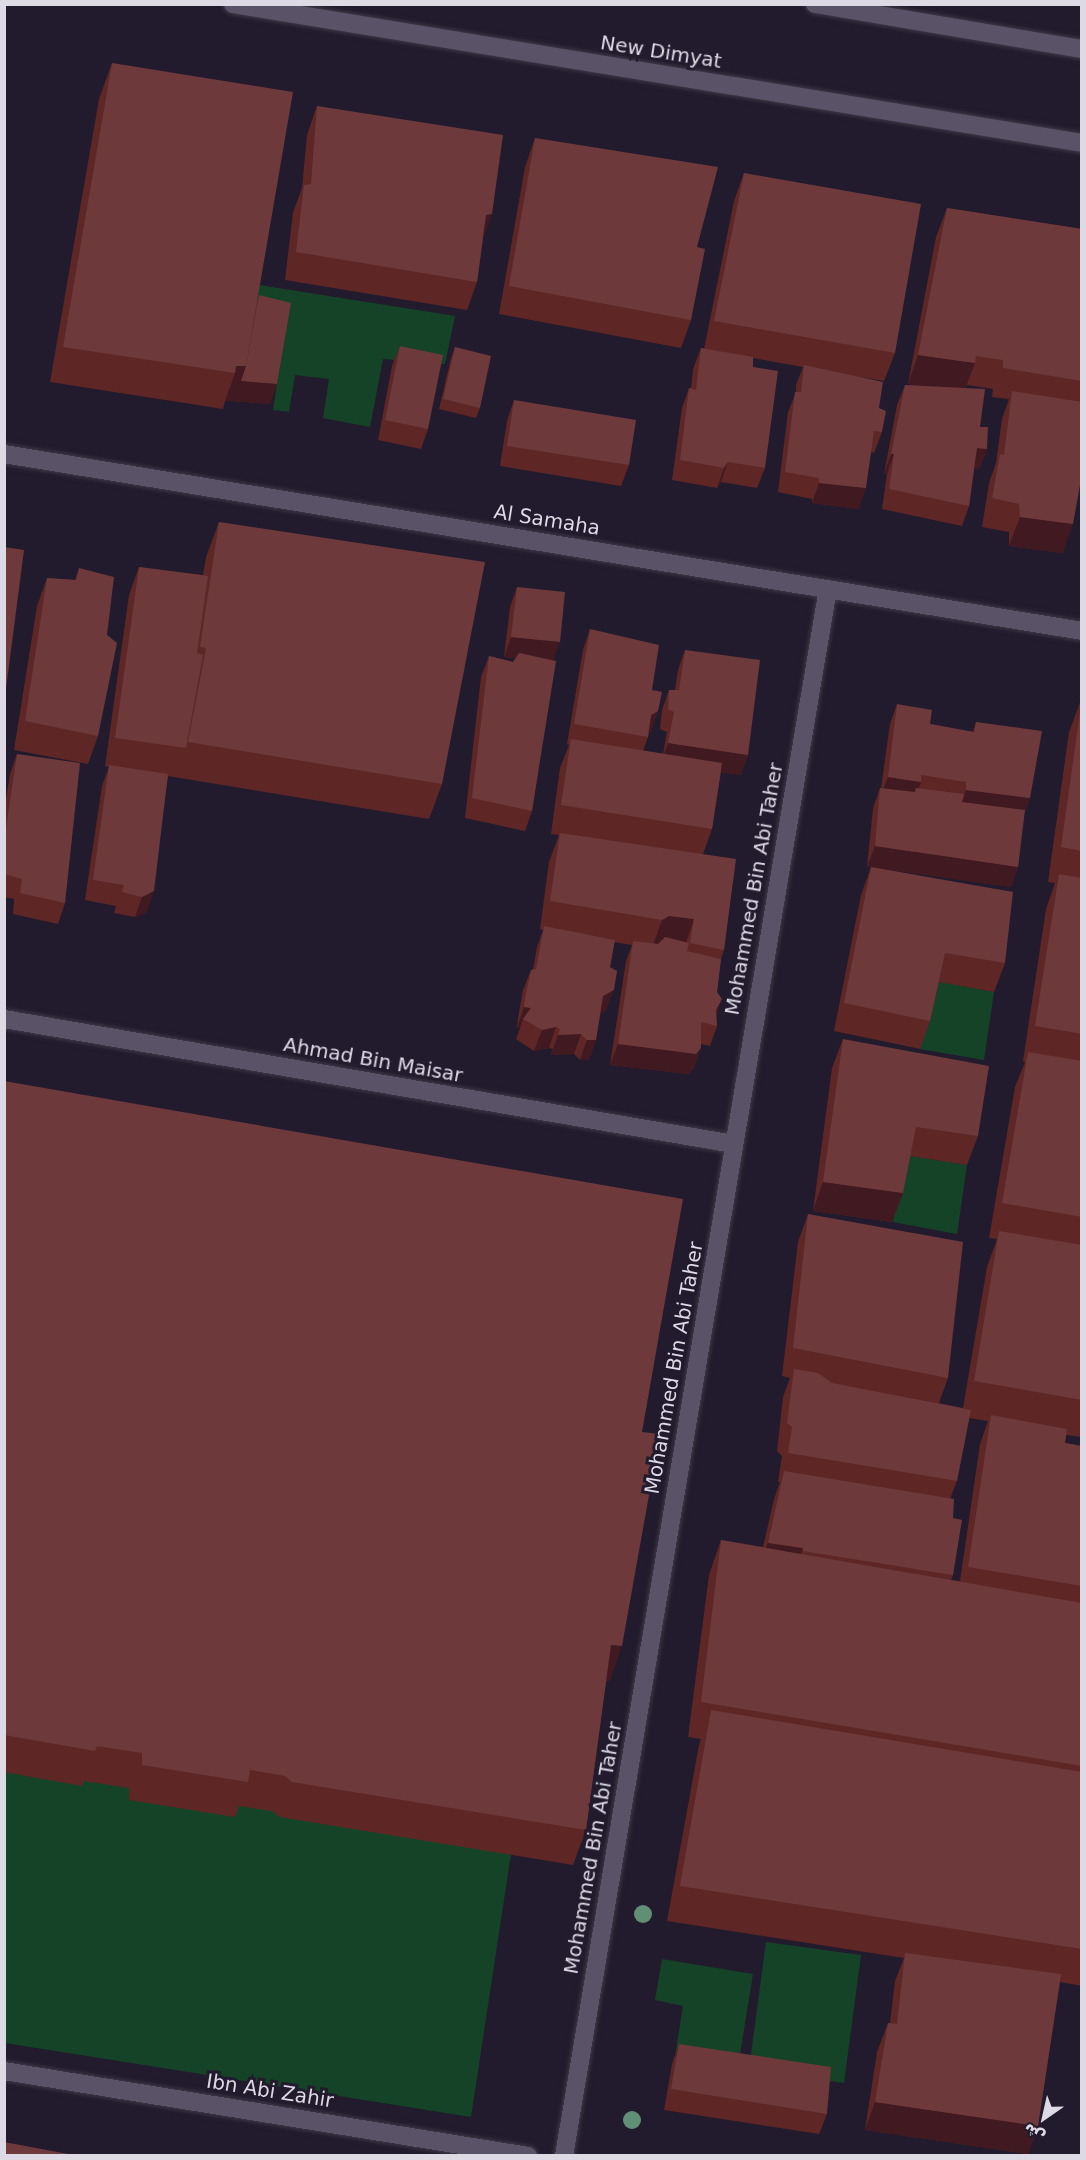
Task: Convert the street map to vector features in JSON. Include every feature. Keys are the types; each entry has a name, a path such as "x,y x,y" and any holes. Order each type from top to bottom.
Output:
{"street":[{"name":"New Dimyat","path":"233,4 1082,143"},
{"path":"815,4 1082,49"},
{"name":"Al Samaha","path":"4,454 1082,631"},
{"name":"Mohammed Bin Abi Taher","path":"564,2156 828,589"},
{"name":"Ahmad Bin Maisar","path":"4,1019 734,1144"},
{"name":"Ibn Abi Zahir","path":"4,2071 528,2156"}],"green space":[{"path":"259,285 455,316 445,364 383,359 370,427 323,418 329,379 295,375 289,412 273,410 287,318 256,310"},
{"path":"935,981 994,992 984,1060 920,1049"},
{"path":"4,1107 610,1203 471,2117 5,2043"},
{"path":"905,1155 967,1165 957,1234 893,1222"},
{"path":"766,1942 861,1955 844,2083 749,2069"},
{"path":"662,1959 753,1974 738,2067 675,2056 683,2006 655,2000"}],"building":[{"path":"112,63 293,92 246,366 236,366 235,373 63,347"},
{"path":"317,106 503,135 492,214 486,215 477,282 296,252 304,185 311,184"},
{"path":"535,138 718,167 697,247 705,249 691,320 509,286"},
{"path":"744,173 921,204 895,353 714,321"},
{"path":"947,208 1082,229 1082,381 1003,368 1003,360 976,356 975,363 918,355"},
{"path":"259,295 291,303 277,384 241,381 246,366"},
{"path":"400,346 443,355 428,429 385,420"},
{"path":"455,347 491,356 480,408 443,399"},
{"path":"701,348 753,357 753,367 778,371 765,468 728,462 724,468 680,460 689,388 696,390"},
{"path":"804,365 883,382 879,408 886,411 882,432 874,431 866,488 819,483 819,478 785,472 795,392 801,392"},
{"path":"905,385 985,389 980,427 988,427 987,449 977,448 969,506 889,489 894,454 891,454"},
{"path":"1012,391 1082,402 1082,474 1073,524 1020,517 1019,504 992,498 1000,454 1004,455"},
{"path":"514,400 636,420 629,465 507,446"},
{"path":"219,522 485,562 442,784 188,742 206,648 200,647"},
{"path":"4,547 24,550 4,704"},
{"path":"139,567 208,576 197,653 203,655 186,748 115,738"},
{"path":"79,568 114,577 107,635 117,643 98,736 25,721 47,578 76,580"},
{"path":"517,587 565,592 560,642 511,637"},
{"path":"590,629 659,645 652,690 662,692 658,711 651,715 648,737 574,724"},
{"path":"685,650 760,660 748,755 668,743 674,712 668,709 669,690 679,690"},
{"path":"519,653 556,661 532,811 472,798 489,656 513,662"},
{"path":"1082,698 1082,851 1061,847"},
{"path":"897,704 932,710 930,724 974,732 976,722 1042,731 1030,798 966,790 966,782 921,775 921,782 888,777"},
{"path":"571,739 722,763 712,829 561,805"},
{"path":"17,754 80,763 65,903 20,893 22,879 4,874 4,842"},
{"path":"109,765 168,774 154,891 142,897 122,892 124,885 93,880"},
{"path":"880,788 915,792 916,788 964,794 962,802 1025,810 1018,867 875,846"},
{"path":"560,833 736,859 724,950 690,943 694,919 669,916 662,920 550,901"},
{"path":"871,867 1013,892 1005,963 945,953 930,1021 844,1003"},
{"path":"1059,874 1082,878 1082,1034 1035,1026"},
{"path":"544,926 615,940 610,967 617,971 614,990 603,996 596,1040 587,1040 581,1034 558,1035 560,1029 556,1027 542,1030 523,1019 531,1008 524,1007 525,998 531,970 536,969"},
{"path":"665,937 689,943 687,951 721,959 717,992 722,999 716,1010 717,1026 701,1022 701,1048 696,1054 618,1044 633,941 658,944"},
{"path":"843,1039 989,1066 978,1136 916,1127 903,1193 823,1182"},
{"path":"1028,1052 1082,1061 1082,1217 1002,1203"},
{"path":"4,1081 683,1199 642,1432 660,1434 622,1646 611,1645 586,1830 292,1782 285,1776 250,1770 248,1782 142,1765 142,1753 97,1746 95,1751 4,1735"},
{"path":"808,1214 963,1242 948,1378 793,1348"},
{"path":"999,1231 1082,1245 1082,1400 974,1381"},
{"path":"794,1369 818,1373 832,1383 971,1410 957,1481 788,1453 792,1427 787,1423"},
{"path":"991,1415 1067,1429 1065,1443 1082,1446 1082,1586 968,1567"},
{"path":"784,1471 954,1499 953,1518 962,1520 953,1575 803,1551 803,1548 768,1543"},
{"path":"721,1540 1082,1603 1082,1766 701,1702"},
{"path":"711,1710 1082,1772 1082,1949 680,1886"},
{"path":"905,1953 1061,1974 1038,2126 875,2102 888,2023 897,2024"},
{"path":"679,2044 831,2067 827,2114 671,2089"},
{"path":"4,2142 79,2156 4,2156"}]}
